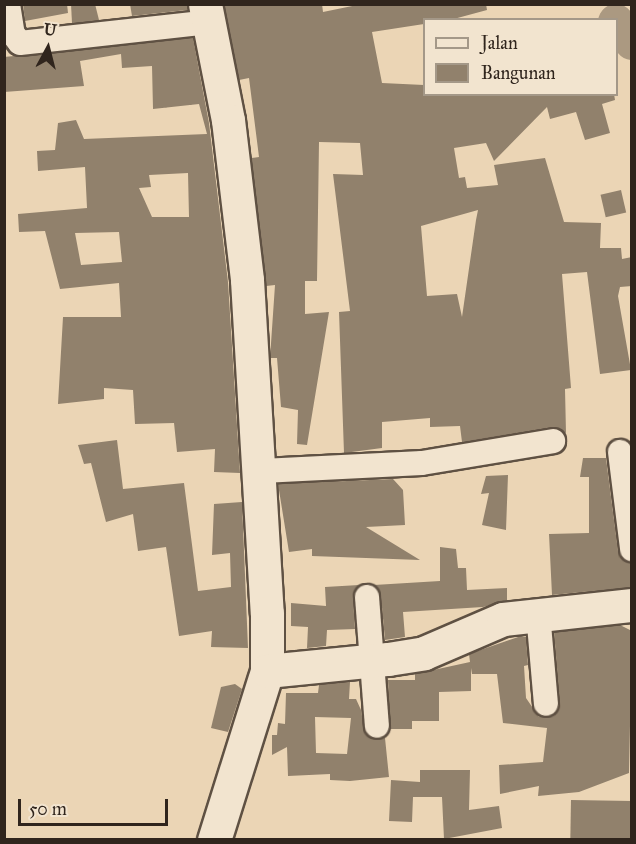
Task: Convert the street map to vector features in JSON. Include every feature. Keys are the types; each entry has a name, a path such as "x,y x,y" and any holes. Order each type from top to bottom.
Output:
{"street":[{"path":"8,4 12,34 20,43 207,13 240,212 262,471 267,671 214,840"},
{"path":"262,471 422,463 553,441"},
{"path":"620,452 632,549"},
{"path":"367,597 377,726"},
{"path":"267,671 372,661 424,653 503,619 632,605"},
{"path":"538,614 546,704"}],"building":[{"path":"23,4 67,4 68,13 25,21"},
{"path":"71,4 95,4 99,20 72,23"},
{"path":"130,4 187,4 187,10 132,16"},
{"path":"224,4 322,4 323,12 362,4 486,4 487,10 457,18 423,18 423,24 372,32 382,83 423,85 423,96 614,96 615,100 602,104 610,133 585,140 576,112 550,119 547,107 494,161 486,143 454,148 459,178 465,177 467,188 498,185 494,165 545,158 564,222 601,223 600,248 621,248 622,259 632,257 632,286 620,287 618,296 631,370 600,374 587,272 562,274 571,388 565,389 566,433 551,427 462,442 460,426 430,427 430,418 382,422 382,448 344,453 339,312 350,311 333,174 363,175 360,143 319,142 317,281 305,281 305,314 329,312 307,445 297,444 298,410 281,407 277,358 270,358 275,285 266,286 251,158 259,157 249,78 239,80","holes":["478,210 462,317 457,294 427,296 421,226"]},
{"path":"193,38 209,123 228,282 240,473 214,472 215,449 177,452 174,423 135,424 133,390 104,388 104,399 58,404 63,317 121,317 119,283 60,289 45,231 19,232 18,214 87,208 85,167 38,171 37,151 55,150 58,123 76,120 84,139 207,134 199,104 153,109 152,66 122,68 121,54 80,61 84,86 4,92 4,57","holes":["188,173 189,217 152,217 139,188 151,187 149,175","119,232 122,262 81,265 75,233"]},
{"path":"621,190 626,212 606,217 601,195"},
{"path":"117,440 123,489 184,483 198,591 231,587 230,553 212,555 214,504 242,502 248,648 211,647 212,631 179,636 166,547 138,551 133,514 106,522 91,463 84,464 78,445"},
{"path":"583,458 606,458 618,551 632,563 632,587 552,595 549,534 589,533 589,477 580,477"},
{"path":"508,475 506,530 482,525 489,493 481,494 486,476"},
{"path":"393,479 403,490 405,525 366,527 420,560 312,556 312,549 289,552 278,484"},
{"path":"440,547 456,549 458,568 466,568 467,590 507,588 507,600 483,607 403,612 405,637 385,640 381,596 374,585 440,581"},
{"path":"359,585 353,598 355,629 327,630 326,646 307,648 308,627 291,626 291,603 326,606 325,587"},
{"path":"620,625 632,631 629,773 579,792 538,796 539,786 500,794 499,765 543,762 547,728 503,723 497,674 472,674 471,668 471,691 439,692 439,721 412,721 412,729 390,729 388,680 415,680 415,674 470,662 469,654 521,636 526,637 528,665 524,666 526,698 539,717 554,716 560,703 554,632"},
{"path":"350,682 349,699 356,699 361,710 365,734 385,738 389,777 350,781 330,780 330,774 288,776 287,747 272,755 272,735 277,735 278,723 285,724 286,693 318,693 319,685","holes":["315,717 351,718 347,754 316,753"]},
{"path":"235,684 242,689 228,732 211,728 221,687"},
{"path":"420,770 470,770 469,810 499,806 502,828 444,839 442,797 413,797 412,822 389,821 391,780 420,782"},
{"path":"571,800 632,801 631,840 570,840"}],"waterway":[{"path":"618,24 632,42"}]}
